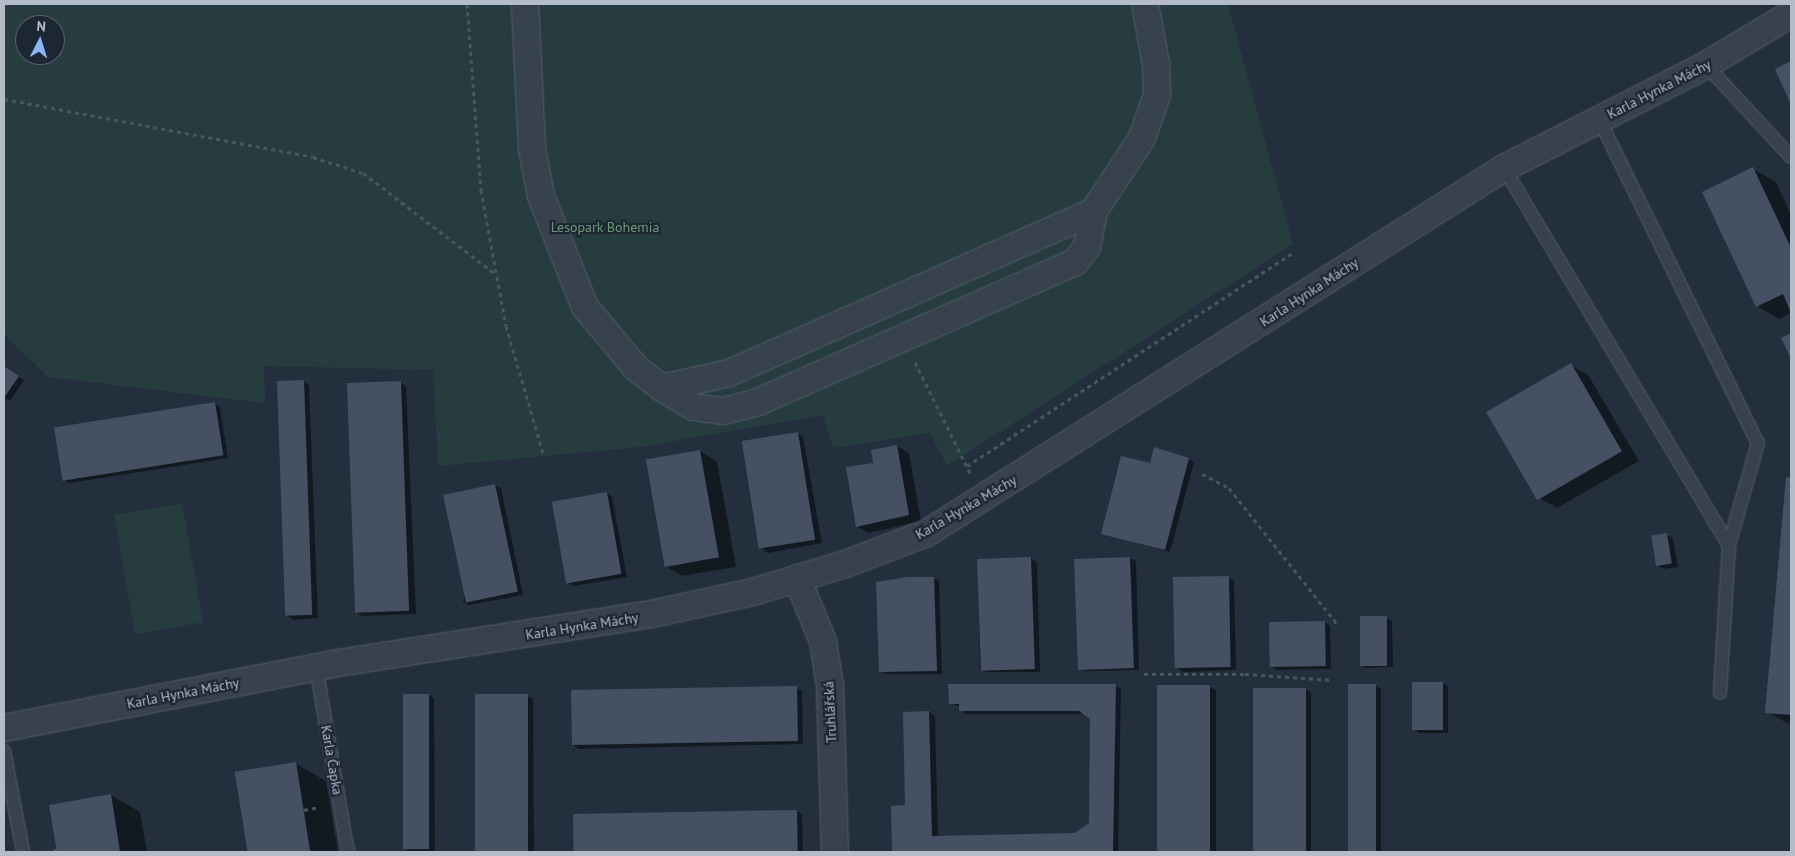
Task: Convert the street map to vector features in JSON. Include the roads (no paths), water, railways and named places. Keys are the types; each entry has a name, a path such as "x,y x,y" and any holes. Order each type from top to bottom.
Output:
{"street":[{"path":"525,4 532,149 541,196 585,307 637,369 662,388 694,407 724,411 758,402 1075,262 1087,247 1094,211 1142,138 1157,95 1156,64 1145,4"},
{"name":"Karla Hynka Máchy","path":"4,728 316,667 652,614 753,592 927,532 1504,168 1706,65 1791,14"},
{"path":"662,388 729,373 1094,211"},
{"name":"Truhlářská","path":"797,578 823,641 830,685 835,852"}],"lane":[{"path":"1706,65 1791,157"},
{"path":"1599,119 1758,443 1730,545 1720,692"},
{"path":"1504,168 1730,545"},
{"name":"Karla Čapka","path":"316,667 348,852"},
{"path":"4,751 22,852"}],"park label":[{"name":"Lesopark Bohemia","path":"605,227"}]}
